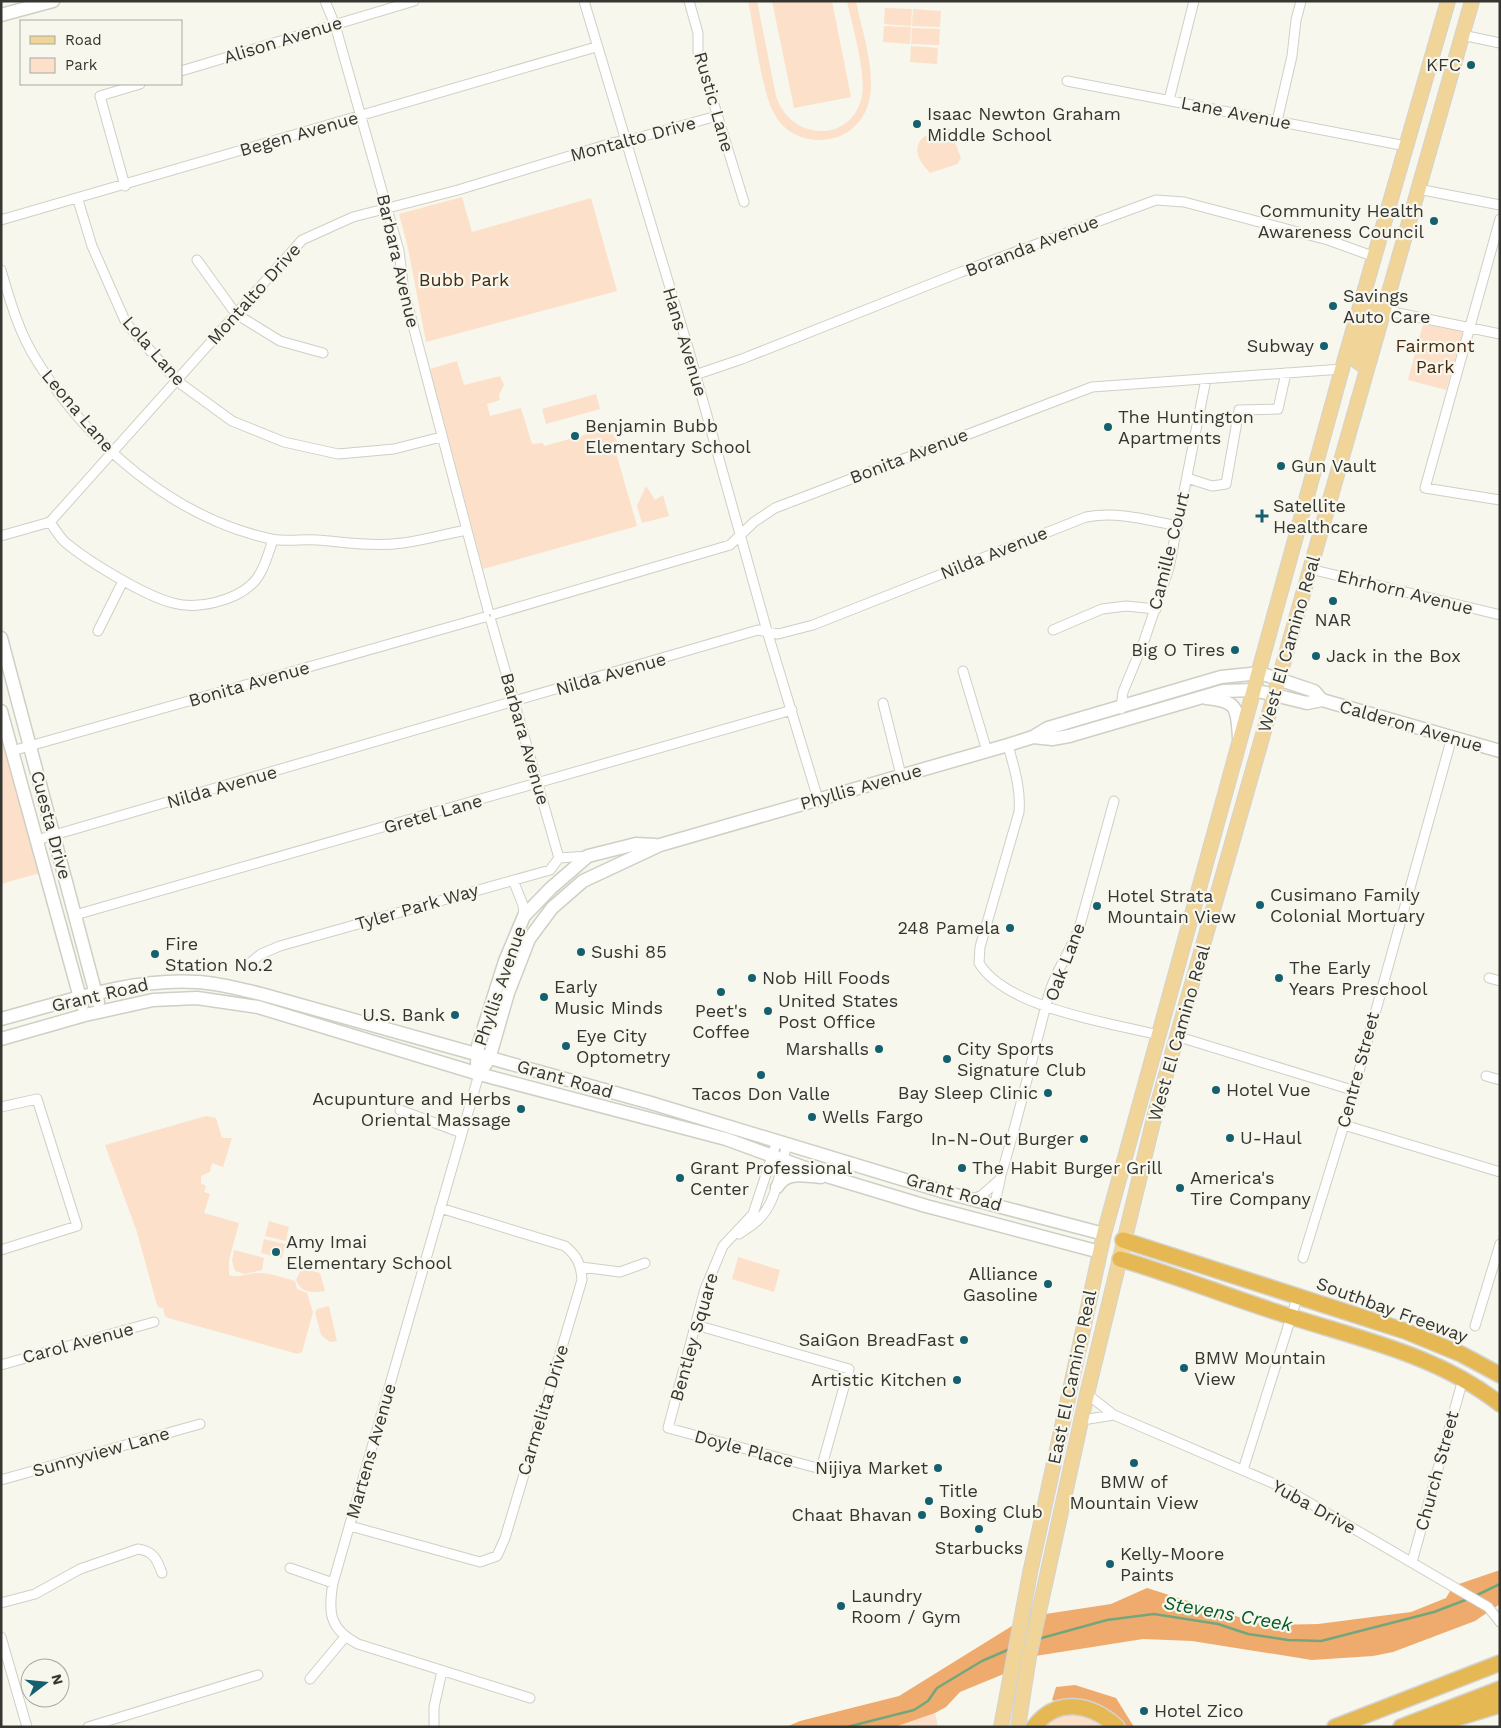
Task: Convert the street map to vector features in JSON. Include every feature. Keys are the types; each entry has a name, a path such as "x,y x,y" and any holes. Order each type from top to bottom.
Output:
{"highway":[{"name":"Southbay Freeway","path":"1123,1240 1405,1330 1467,1357 1500,1375"},
{"path":"1120,1259 1291,1317 1396,1348 1428,1361 1463,1379 1500,1404"},
{"path":"1335,1727 1500,1663"},
{"path":"1401,1727 1500,1689"},
{"path":"1428,1727 1500,1705"},
{"path":"1034,1727 1052,1711 1068,1707 1085,1707 1103,1714 1117,1727"}],"main road":[{"path":"1,15 54,1"},
{"name":"West El Camino Real","path":"1104,1234 1260,673 1342,369 1448,1"},
{"name":"West El Camino Real","path":"1120,1259 1123,1240 1176,1036 1227,867 1278,679 1472,1"},
{"path":"1365,291 1374,304 1358,362 1367,368"},
{"path":"1327,509 1322,496 1354,378 1342,369"},
{"name":"Cuesta Drive","path":"1,638 101,1011"},
{"name":"Phyllis Avenue","path":"479,1074 489,1059 519,962 536,927 552,908 583,880 660,845 1008,745 1033,737 1048,728 1221,677 1260,673 1278,679"},
{"name":"Calderon Avenue","path":"1278,679 1314,691 1322,700"},
{"name":"Phyllis Avenue","path":"1033,737 1052,738 1069,736 1222,691 1254,690 1274,696"},
{"name":"Calderon Avenue","path":"1274,696 1307,703 1322,700 1500,751"},
{"path":"1196,698 1226,700 1233,705 1237,712 1240,743"},
{"name":"Cuesta Drive","path":"1,711 85,1015"},
{"name":"Phyllis Avenue","path":"479,1074 476,1056 505,961 524,916 551,888 588,856 636,844 660,845"},
{"name":"Grant Road","path":"1,1019 96,994 153,982 210,983 261,994 476,1056 651,1103 782,1142 1120,1259"},
{"name":"Grant Road","path":"1,1039 85,1015 153,1000 197,998 258,1007 479,1074 726,1139 830,1177 954,1214 979,1210"},
{"path":"777,1187 781,1180 790,1175 830,1177"},
{"path":"979,1210 995,1204"},
{"name":"Grant Road","path":"995,1204 1123,1240"},
{"name":"East El Camino Real","path":"1001,1727 1019,1627 1104,1234"},
{"name":"East El Camino Real","path":"1018,1727 1038,1617 1087,1394 1120,1259"},
{"path":"1065,1412 1070,1414 1073,1420 1061,1478 1065,1496"},
{"path":"1046,1500 1051,1512 1047,1540 1054,1548"}],"street":[{"name":"Barbara Avenue","path":"325,1 335,25 388,209 399,251 404,291 441,437 559,858"},
{"name":"Alison Avenue","path":"182,71 414,1"},
{"name":"Hans Avenue","path":"584,1 596,47 626,140 695,374 767,631 818,799"},
{"name":"Rustic Lane","path":"689,1 698,33 698,52 716,116 744,202"},
{"path":"1169,100 1194,1"},
{"path":"1277,121 1292,56 1296,20 1301,1"},
{"path":"1462,35 1500,43"},
{"name":"Begen Avenue","path":"1,220 78,200 596,47"},
{"name":"Lane Avenue","path":"1067,81 1406,146"},
{"path":"124,186 100,96 137,85"},
{"name":"Montalto Drive","path":"50,522 302,240 353,217 388,209 612,142 716,116"},
{"path":"1418,188 1500,205"},
{"name":"Lola Lane","path":"78,200 92,246 126,323 177,381 232,421 284,442 338,454 394,450 441,437"},
{"name":"Boranda Avenue","path":"695,374 742,359 961,272 1156,200 1184,202 1328,240 1375,257"},
{"path":"1500,219 1425,488 1500,500"},
{"path":"197,260 236,314 280,341 323,353"},
{"name":"Leona Lane","path":"1,270 15,318 36,360 59,394 112,454 167,495 213,520 273,540 317,540 357,545 402,543 466,530"},
{"path":"1383,310 1500,334"},
{"name":"Bonita Avenue","path":"12,751 730,545 754,522 775,508 1078,391 1113,384 1342,369"},
{"path":"1187,478 1212,486 1226,484 1239,410 1278,409 1286,373"},
{"name":"Camille Court","path":"1121,720 1123,692 1156,609 1169,568 1206,378"},
{"name":"Nilda Avenue","path":"37,840 758,630 778,634 813,625 1086,517 1127,515 1178,526"},
{"path":"1,536 50,522 66,542 123,581 173,603 196,605 217,601 239,593 253,584 268,558 273,540"},
{"name":"Ehrhorn Avenue","path":"1310,570 1500,615"},
{"path":"98,631 123,581"},
{"path":"1053,630 1102,610 1126,606 1156,609"},
{"path":"963,671 987,751"},
{"path":"883,703 901,776"},
{"name":"Gretel Lane","path":"75,915 792,710"},
{"name":"Centre Street","path":"1303,1258 1344,1125 1352,1090 1452,737"},
{"path":"1008,745 1018,779 1020,794 1019,812 980,947 979,963 992,978 1014,994 1048,1007 1159,1035"},
{"name":"Oak Lane","path":"995,1204 1060,964 1074,944 1114,801"},
{"path":"559,858 588,856"},
{"name":"Tyler Park Way","path":"245,967 261,954 280,946 550,870 559,858"},
{"name":"Phyllis Avenue","path":"513,880 523,905 524,916"},
{"path":"1489,978 1500,981"},
{"path":"1176,1036 1352,1090"},
{"name":"Martens Avenue","path":"345,1637 333,1619 329,1606 333,1583 479,1074"},
{"path":"1486,1076 1500,1080"},
{"path":"1,1107 37,1098 77,1226 1,1250"},
{"path":"400,1110 462,1133"},
{"path":"1344,1125 1500,1172"},
{"name":"Bentley Square","path":"668,1428 705,1289 723,1246 752,1214 778,1157 782,1142"},
{"name":"Bentley Square","path":"723,1246 761,1218 770,1204 777,1187 778,1157"},
{"path":"979,1210 1000,1180"},
{"path":"440,1208 565,1246 576,1256 581,1267 620,1272 645,1263"},
{"path":"1475,1326 1500,1244"},
{"name":"Carmelita Drive","path":"350,1526 480,1562 497,1556 505,1538 582,1280 581,1267"},
{"path":"1243,1470 1298,1295"},
{"name":"Carol Avenue","path":"1,1364 154,1322"},
{"name":"Doyle Place","path":"668,1428 821,1469 849,1369 696,1325"},
{"name":"Church Street","path":"1412,1562 1463,1379"},
{"name":"Yuba Drive","path":"1087,1394 1114,1415 1284,1488 1488,1607 1500,1622"},
{"path":"1082,1420 1114,1415"},
{"name":"Sunnyview Lane","path":"1,1480 200,1424"},
{"path":"1,1603 36,1594 80,1569 104,1559 138,1549 147,1550 156,1558 162,1573"},
{"path":"290,1568 333,1583"},
{"path":"1,1637 27,1727"},
{"path":"310,1679 345,1637 358,1644 530,1698"},
{"path":"434,1727 434,1707 442,1671"},
{"path":"88,1727 258,1675"}],"green space":[{"path":"748,1 757,1 776,96 783,110 793,121 805,128 819,131 832,130 844,124 854,115 861,100 863,90 861,65 847,1 856,1 867,49 871,84 869,100 864,115 854,127 842,135 833,138 812,140 794,134 783,126 775,115 766,93"},
{"path":"772,1 832,1 851,97 794,108"},
{"path":"885,8 912,9 911,26 884,24"},
{"path":"913,9 941,11 940,27 912,26"},
{"path":"884,26 911,27 910,44 883,42"},
{"path":"912,28 940,29 939,45 911,44"},
{"path":"911,46 938,48 937,64 910,62"},
{"path":"950,129 961,158 957,164 930,173 920,160 917,152 920,141 931,133"},
{"name":"Bubb Park","path":"462,197 472,232 591,198 617,291 426,342 408,248 399,214"},
{"name":"Fairmont Park","path":"1423,324 1463,332 1446,390 1408,380"},
{"path":"457,361 464,385 500,376 504,385 499,395 500,400 487,404 490,416 521,408 532,444 543,443 544,446 609,428 621,447 615,449 637,526 483,569 430,369"},
{"path":"596,394 600,409 546,424 542,409"},
{"path":"646,486 655,500 663,495 669,516 642,523 637,506"},
{"path":"1,726 40,873 1,884"},
{"path":"206,1116 216,1118 222,1138 232,1138 223,1167 212,1163 210,1172 201,1176 201,1183 206,1186 204,1192 210,1194 204,1213 239,1223 229,1260 229,1275 264,1273 273,1275 295,1281 297,1289 307,1293 313,1312 302,1352 298,1354 168,1318 165,1316 163,1308 157,1305 137,1232 105,1145"},
{"path":"269,1221 289,1227 286,1241 265,1236"},
{"path":"264,1239 285,1244 282,1258 261,1253"},
{"path":"234,1250 264,1258 262,1270 245,1274 235,1271 232,1261"},
{"path":"738,1257 780,1270 774,1292 732,1279"},
{"path":"302,1268 320,1273 325,1291 312,1292 304,1290 298,1284 296,1280"},
{"path":"329,1306 337,1341 330,1342 321,1335 315,1312 317,1309"},
{"path":"1082,1712 1107,1727 1041,1727 1062,1713"},
{"path":"935,1713 938,1727 895,1727"}],"shaded area":[{"path":"1500,1570 1500,1604 1475,1621 1393,1652 1373,1656 1312,1660 1192,1641 1143,1639 1029,1657 1039,1615 1111,1604 1147,1588 1264,1625 1318,1624 1411,1612 1446,1598 1453,1586"},
{"path":"1020,1621 1011,1671 960,1692 946,1707 935,1713 895,1727 786,1727 800,1721 899,1696"},
{"path":"1075,1685 1116,1698 1134,1727 1125,1727 1111,1712 1092,1701 1079,1699 1062,1702 1052,1700 1056,1687"}],"waterway":[{"name":"Stevens Creek","path":"1473,1597 1500,1584"},
{"name":"Stevens Creek","path":"1038,1639 1107,1620 1154,1614 1218,1624 1248,1634 1288,1640 1321,1641 1434,1612 1468,1599"},
{"name":"Stevens Creek","path":"847,1727 914,1710 928,1701 937,1688 982,1661 1012,1648"}],"place":[{"name":"KFC","path":"1471,65"},
{"name":"Isaac Newton Graham Middle School","path":"917,124"},
{"name":"Community Health Awareness Council","path":"1434,221"},
{"name":"Savings Auto Care","path":"1333,306"},
{"name":"Subway","path":"1324,346"},
{"name":"The Huntington Apartments","path":"1108,427"},
{"name":"Benjamin Bubb Elementary School","path":"575,436"},
{"name":"Gun Vault","path":"1281,466"},
{"name":"Satellite Healthcare","path":"1262,516"},
{"name":"NAR","path":"1333,601"},
{"name":"Big O Tires","path":"1235,650"},
{"name":"Jack in the Box","path":"1316,656"},
{"name":"Cusimano Family Colonial Mortuary","path":"1260,905"},
{"name":"Hotel Strata Mountain View","path":"1097,906"},
{"name":"248 Pamela","path":"1010,928"},
{"name":"Sushi 85","path":"581,952"},
{"name":"Fire Station No.2","path":"155,954"},
{"name":"Nob Hill Foods","path":"752,978"},
{"name":"The Early Years Preschool","path":"1279,978"},
{"name":"Peet's Coffee","path":"721,992"},
{"name":"Early Music Minds","path":"544,997"},
{"name":"United States Post Office","path":"768,1011"},
{"name":"U.S. Bank","path":"455,1015"},
{"name":"Eye City Optometry","path":"566,1046"},
{"name":"Marshalls","path":"879,1049"},
{"name":"City Sports Signature Club","path":"947,1059"},
{"name":"Tacos Don Valle","path":"761,1075"},
{"name":"Hotel Vue","path":"1216,1090"},
{"name":"Bay Sleep Clinic","path":"1048,1093"},
{"name":"Acupunture and Herbs Oriental Massage","path":"521,1109"},
{"name":"Wells Fargo","path":"812,1117"},
{"name":"U-Haul","path":"1230,1138"},
{"name":"In-N-Out Burger","path":"1084,1139"},
{"name":"The Habit Burger Grill","path":"962,1168"},
{"name":"Grant Professional Center","path":"680,1178"},
{"name":"America's Tire Company","path":"1180,1188"},
{"name":"Amy Imai Elementary School","path":"276,1252"},
{"name":"Alliance Gasoline","path":"1048,1284"},
{"name":"SaiGon BreadFast","path":"964,1340"},
{"name":"BMW Mountain View","path":"1184,1368"},
{"name":"Artistic Kitchen","path":"957,1380"},
{"name":"BMW of Mountain View","path":"1134,1463"},
{"name":"Nijiya Market","path":"938,1468"},
{"name":"Title Boxing Club","path":"929,1501"},
{"name":"Chaat Bhavan","path":"922,1515"},
{"name":"Starbucks","path":"979,1529"},
{"name":"Kelly-Moore Paints","path":"1110,1564"},
{"name":"Laundry Room / Gym","path":"841,1606"},
{"name":"Hotel Zico","path":"1144,1711"}]}
